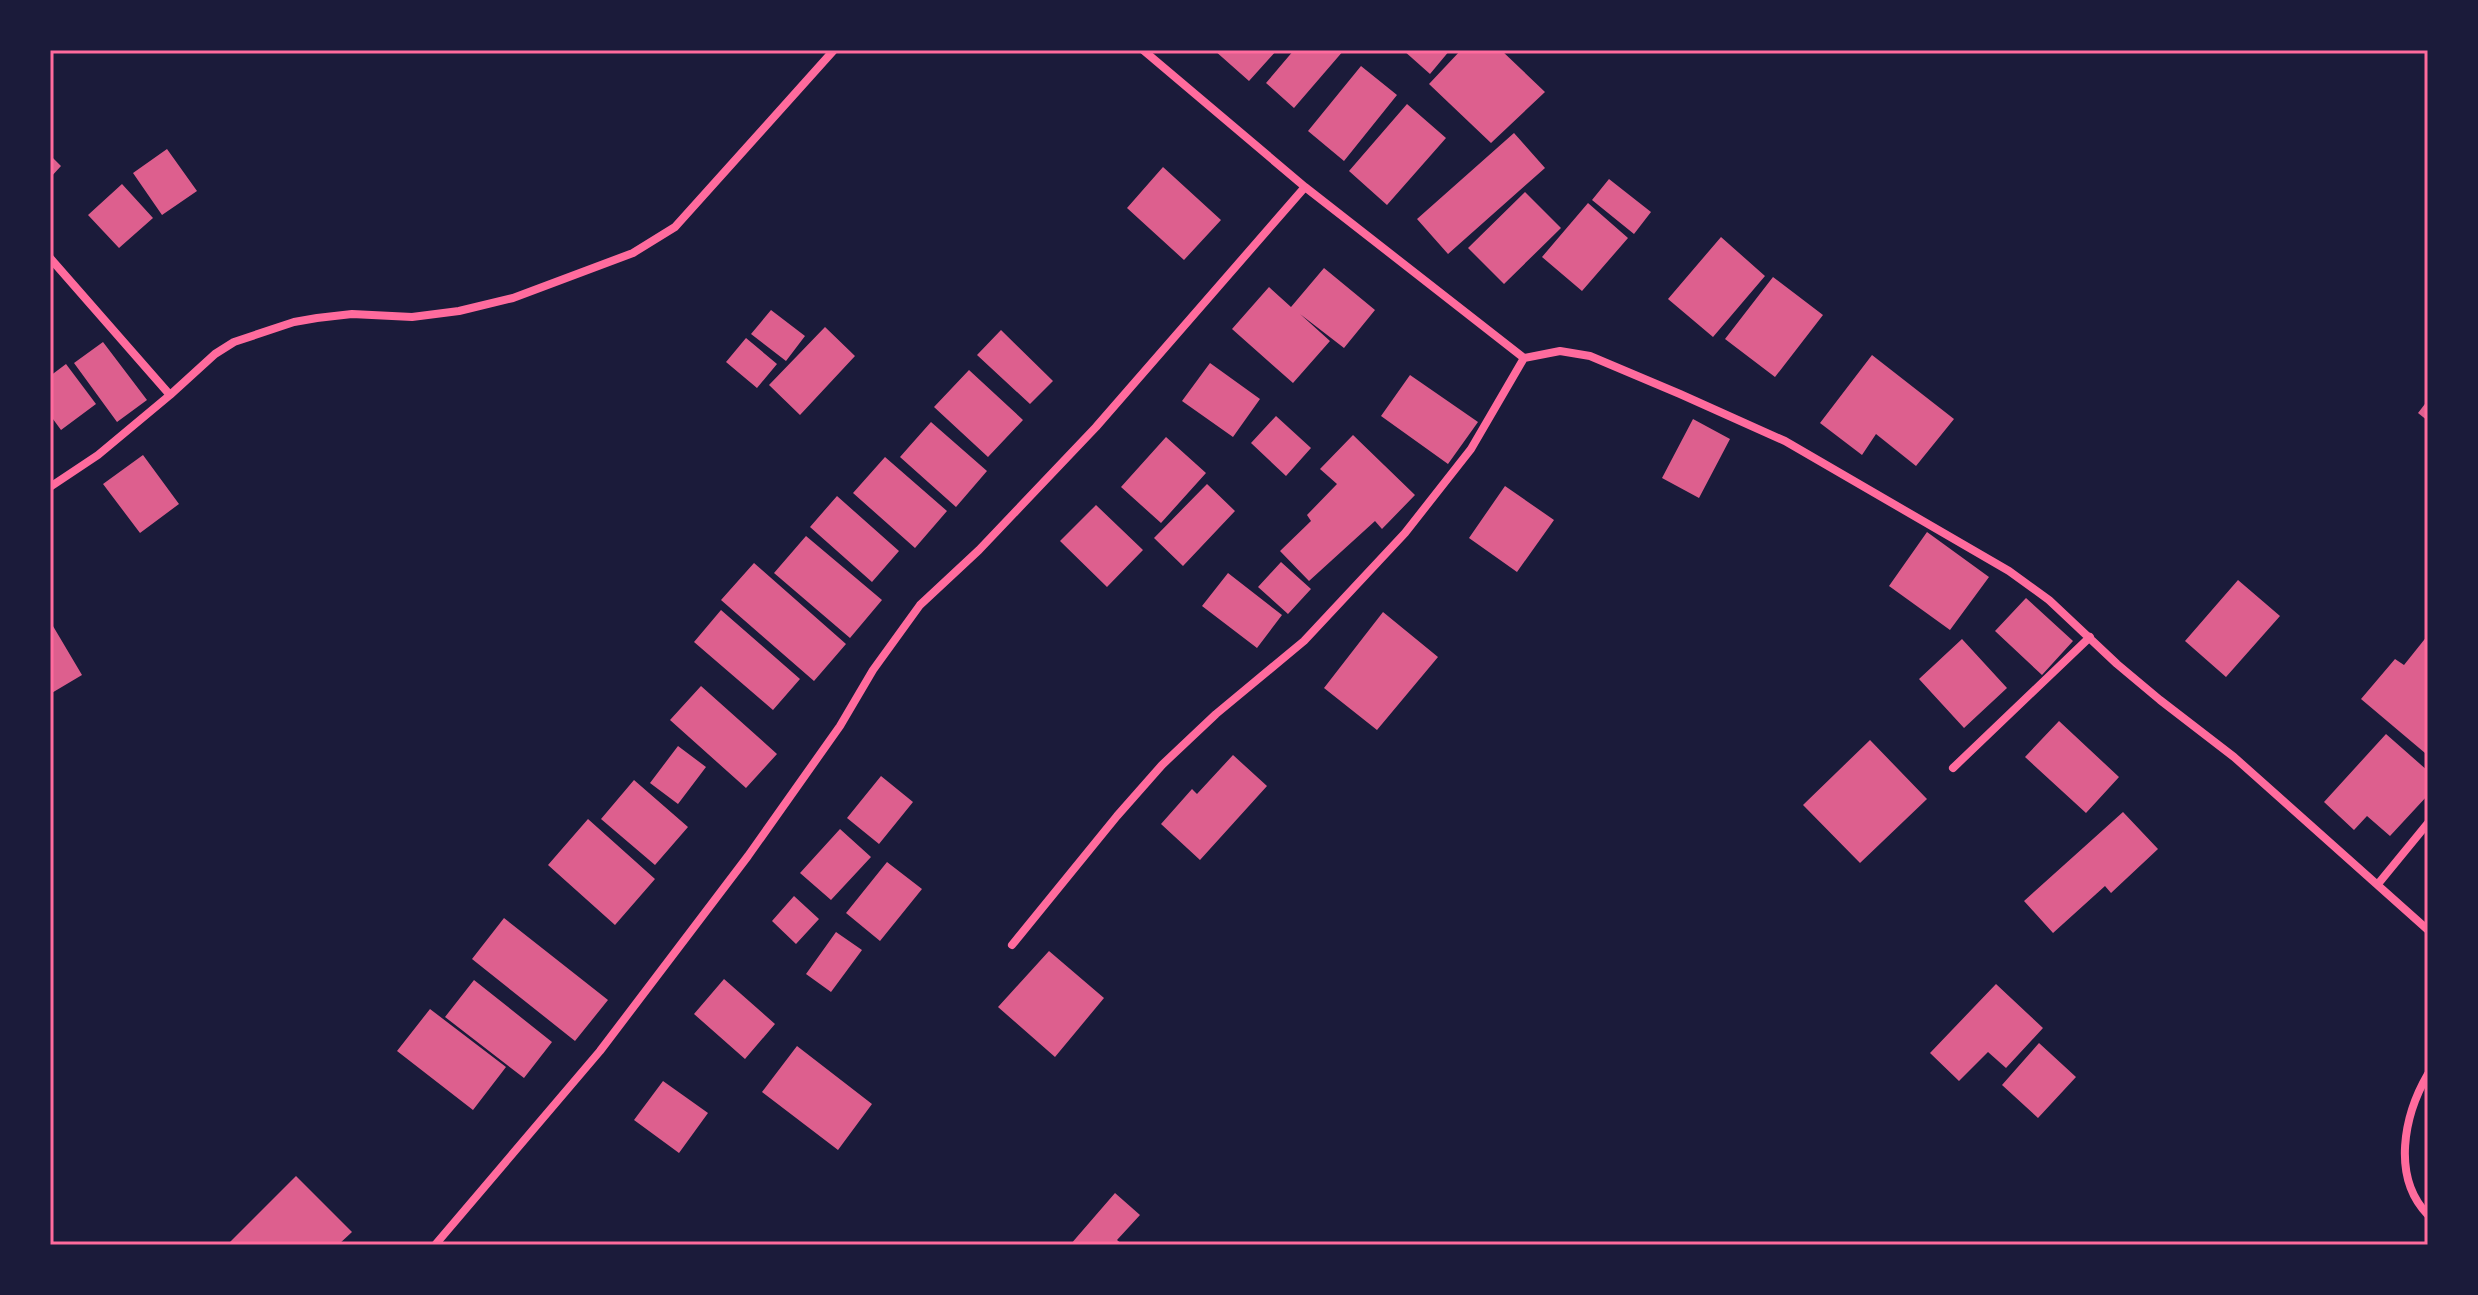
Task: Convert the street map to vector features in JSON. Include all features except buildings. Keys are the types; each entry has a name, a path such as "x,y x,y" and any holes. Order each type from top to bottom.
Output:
{"street":[{"path":"50,487 98,455 215,354 234,342 294,322 352,314 412,317 459,311 513,298 611,262 651,243 675,227 834,50"},
{"path":"1143,50 1305,187 1524,358"},
{"path":"435,1245 600,1051 739,868 840,726 873,670 920,605 979,550 1096,427 1305,187"},
{"path":"50,258 170,395"},
{"path":"1012,945 1162,765 1216,714 1304,641 1405,533 1471,449 1524,358 1560,351 1590,356 1785,441 2009,571 2049,600 2160,700 2234,757 2428,930"},
{"path":"1953,768 2090,637"},
{"path":"2378,884 2428,823"},
{"path":"2428,1074 2409,1116 2406,1174 2410,1190 2428,1215"}]}
